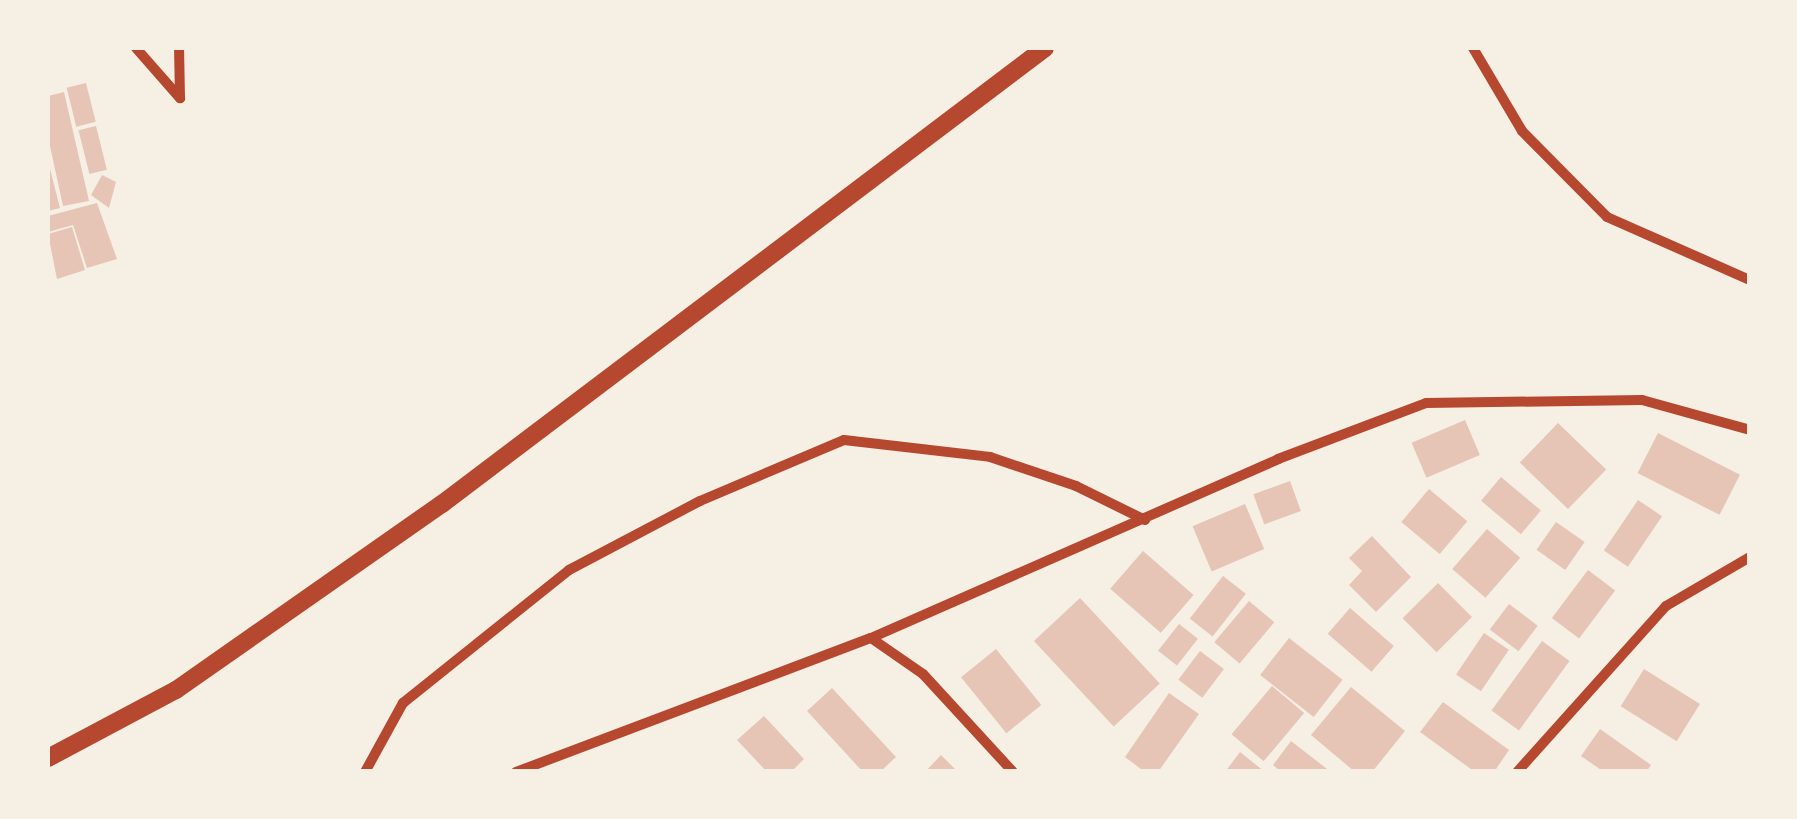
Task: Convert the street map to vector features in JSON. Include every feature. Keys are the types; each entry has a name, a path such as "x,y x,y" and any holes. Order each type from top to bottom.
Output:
{"street":[{"path":"136,48 180,98 179,48"},
{"path":"48,758 176,690 442,504 1044,48"},
{"path":"1473,48 1522,130 1607,218 1750,280"},
{"path":"516,772 871,638 1278,459 1426,403 1642,400 1750,430"},
{"path":"365,772 403,703 569,570 700,501 844,440 990,458 1076,486 1144,520"},
{"path":"1517,772 1666,606 1750,557"},
{"path":"871,638 923,674 1013,772"}],"building":[{"path":"86,83 96,122 76,127 67,88"},
{"path":"64,92 89,201 63,206 48,137 48,96"},
{"path":"96,126 107,170 89,174 79,130"},
{"path":"48,166 60,208 48,211"},
{"path":"102,175 116,182 109,208 91,195"},
{"path":"97,203 117,259 87,268 73,225 48,232 48,216"},
{"path":"72,227 85,270 57,279 48,234"},
{"path":"1465,420 1480,455 1426,478 1412,443"},
{"path":"1558,423 1606,470 1568,509 1520,463"},
{"path":"1658,433 1740,475 1720,515 1638,473"},
{"path":"1501,477 1541,510 1521,534 1481,501"},
{"path":"1290,481 1301,511 1264,524 1253,494"},
{"path":"1429,489 1467,521 1440,554 1401,522"},
{"path":"1638,500 1662,516 1628,567 1604,551"},
{"path":"1245,504 1264,549 1212,571 1193,526"},
{"path":"1556,522 1585,542 1565,570 1536,550"},
{"path":"1487,529 1520,558 1485,598 1452,569"},
{"path":"1372,536 1411,577 1376,612 1349,585 1362,571 1349,558"},
{"path":"1143,551 1194,595 1161,633 1110,589"},
{"path":"1588,570 1615,590 1579,638 1552,618"},
{"path":"1223,576 1246,594 1213,636 1190,619"},
{"path":"1438,583 1472,617 1437,652 1403,618"},
{"path":"1080,598 1160,684 1114,727 1034,641"},
{"path":"1249,601 1274,622 1240,664 1214,642"},
{"path":"1509,604 1538,626 1518,651 1490,630"},
{"path":"1350,608 1394,646 1371,672 1328,634"},
{"path":"1179,624 1198,639 1177,666 1158,651"},
{"path":"1484,633 1509,650 1481,691 1456,674"},
{"path":"1289,638 1343,680 1314,717 1260,675"},
{"path":"1542,641 1570,661 1519,731 1491,711"},
{"path":"996,649 1041,705 1006,733 961,677"},
{"path":"1200,651 1224,669 1202,698 1178,680"},
{"path":"1644,669 1700,704 1677,741 1621,706"},
{"path":"1272,686 1304,713 1264,761 1232,734"},
{"path":"1351,687 1405,731 1372,772 1355,772 1311,735"},
{"path":"832,688 896,757 880,772 863,772 807,711"},
{"path":"1169,693 1199,714 1158,772 1145,772 1125,757"},
{"path":"1443,702 1509,750 1494,772 1475,772 1420,732"},
{"path":"764,716 804,759 791,772 767,772 737,740"},
{"path":"1600,729 1651,765 1646,772 1604,772 1581,756"},
{"path":"1291,741 1331,772 1281,772 1273,765"},
{"path":"1240,752 1265,772 1225,772"},
{"path":"941,755 958,772 925,772"}]}
